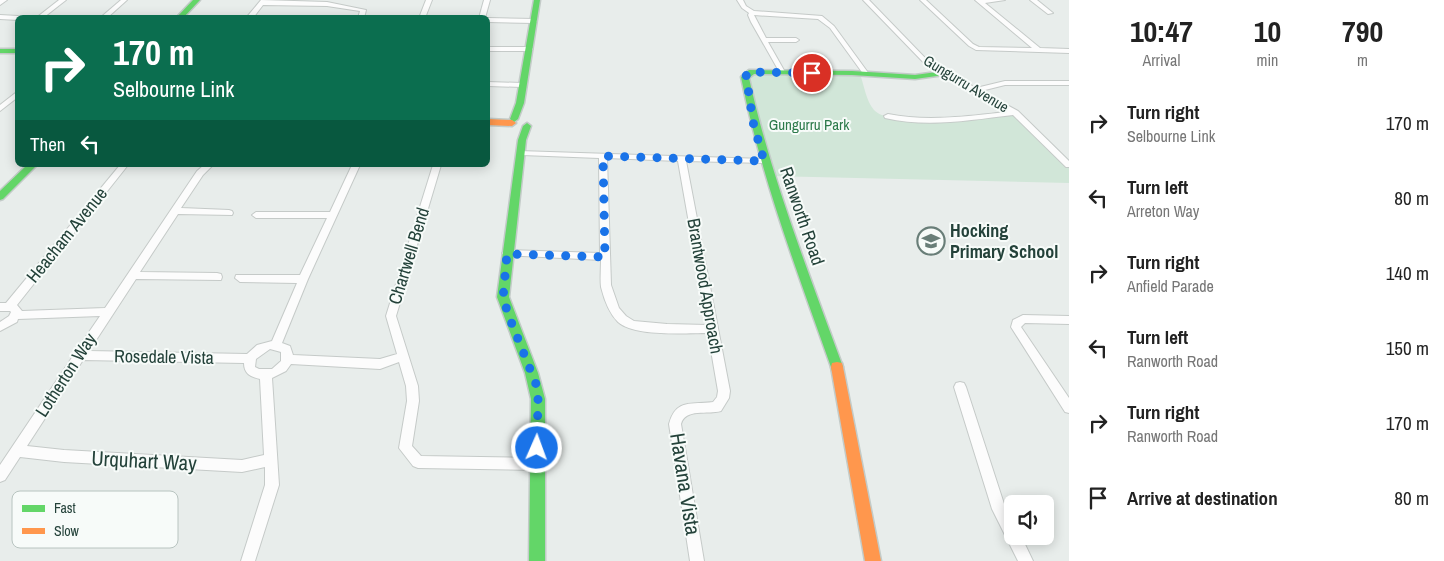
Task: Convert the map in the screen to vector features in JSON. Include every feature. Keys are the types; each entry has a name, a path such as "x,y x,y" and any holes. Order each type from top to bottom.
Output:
{"street":[{"path":"0,3 4,0"},
{"path":"43,15 63,0"},
{"path":"106,15 124,0"},
{"path":"182,15 197,0"},
{"path":"423,15 429,0"},
{"path":"483,15 487,0"},
{"path":"537,0 530,49 522,85 519,122 522,153 507,254 503,298 536,384 538,399 536,464 537,561"},
{"path":"740,0 744,7 753,13 820,17 832,27 866,74"},
{"name":"Gungurru Avenue","path":"866,0 911,48 944,73 1015,113 1069,165"},
{"path":"923,0 971,46 978,48 1069,51"},
{"path":"979,1 1002,0"},
{"path":"1033,0 1050,12"},
{"path":"251,15 263,1 327,4 363,10 362,15"},
{"path":"979,1 1039,51"},
{"path":"753,13 754,22 782,72"},
{"path":"0,17 15,18"},
{"path":"490,20 534,21"},
{"path":"764,40 796,40"},
{"path":"490,49 530,49"},
{"path":"0,52 15,51"},
{"name":"Ranworth Road","path":"873,561 838,370 764,161 753,122 745,77 752,72 915,77 944,73"},
{"path":"976,90 1004,83 1069,83"},
{"path":"1058,83 1069,92"},
{"path":"490,84 522,85"},
{"path":"0,109 15,96"},
{"path":"888,116 911,121 928,121 1015,113"},
{"path":"490,122 519,122"},
{"path":"522,153 764,161"},
{"path":"603,156 605,257 608,295 620,317 625,322 638,326 712,329"},
{"name":"Brantwood Approach","path":"682,158 724,391 721,403 712,408"},
{"path":"0,197 30,167"},
{"name":"Heacham Avenue","path":"0,327 9,310 122,167"},
{"name":"Lotherton Way","path":"0,476 78,355 200,173 207,167"},
{"path":"276,345 303,278 355,167"},
{"name":"Chartwell Bend","path":"436,167 391,316 412,386 413,401 405,448 418,462 536,464"},
{"path":"176,211 229,213"},
{"path":"256,214 333,215"},
{"path":"507,254 605,257"},
{"path":"132,275 217,277"},
{"path":"240,278 303,278"},
{"path":"9,310 107,312"},
{"path":"1069,320 1022,319 1017,323 1019,333 1069,408"},
{"path":"276,345 286,349 288,359 280,370 266,376 253,373 250,369 250,359 263,347 276,345"},
{"name":"Rosedale Vista","path":"78,355 250,359"},
{"path":"288,359 380,364 404,356"},
{"path":"248,561 272,485 266,376"},
{"path":"960,387 999,509 1004,518"},
{"name":"Havana Vista","path":"697,561 675,424 678,415 685,409 712,408"},
{"name":"Urquhart Way","path":"16,451 64,456 242,466 271,459"},
{"path":"1018,545 1026,561"}],"green space":[{"name":"Gungurru Park","path":"860,74 871,106 884,116 919,120 1015,113 1069,166 1069,183 770,176 746,75"}],"traffic: fast":[{"path":"182,15 197,0"},
{"path":"514,119 520,103 537,0"},
{"path":"0,51 15,51"},
{"path":"837,367 773,187 762,151 745,77 752,72 852,73 915,77 944,73"},
{"path":"527,126 522,140 503,297 532,373 538,399 537,561"},
{"path":"0,197 30,167"}],"traffic: slow":[{"path":"490,122 512,123"},
{"path":"837,367 873,561"}],"place":[{"name":"Hocking Primary School","path":"931,241"}],"route":[{"path":"537,448 538,399 536,384 503,298 507,254 605,257 603,156 764,161 753,122 746,74 752,72 812,73"}]}
